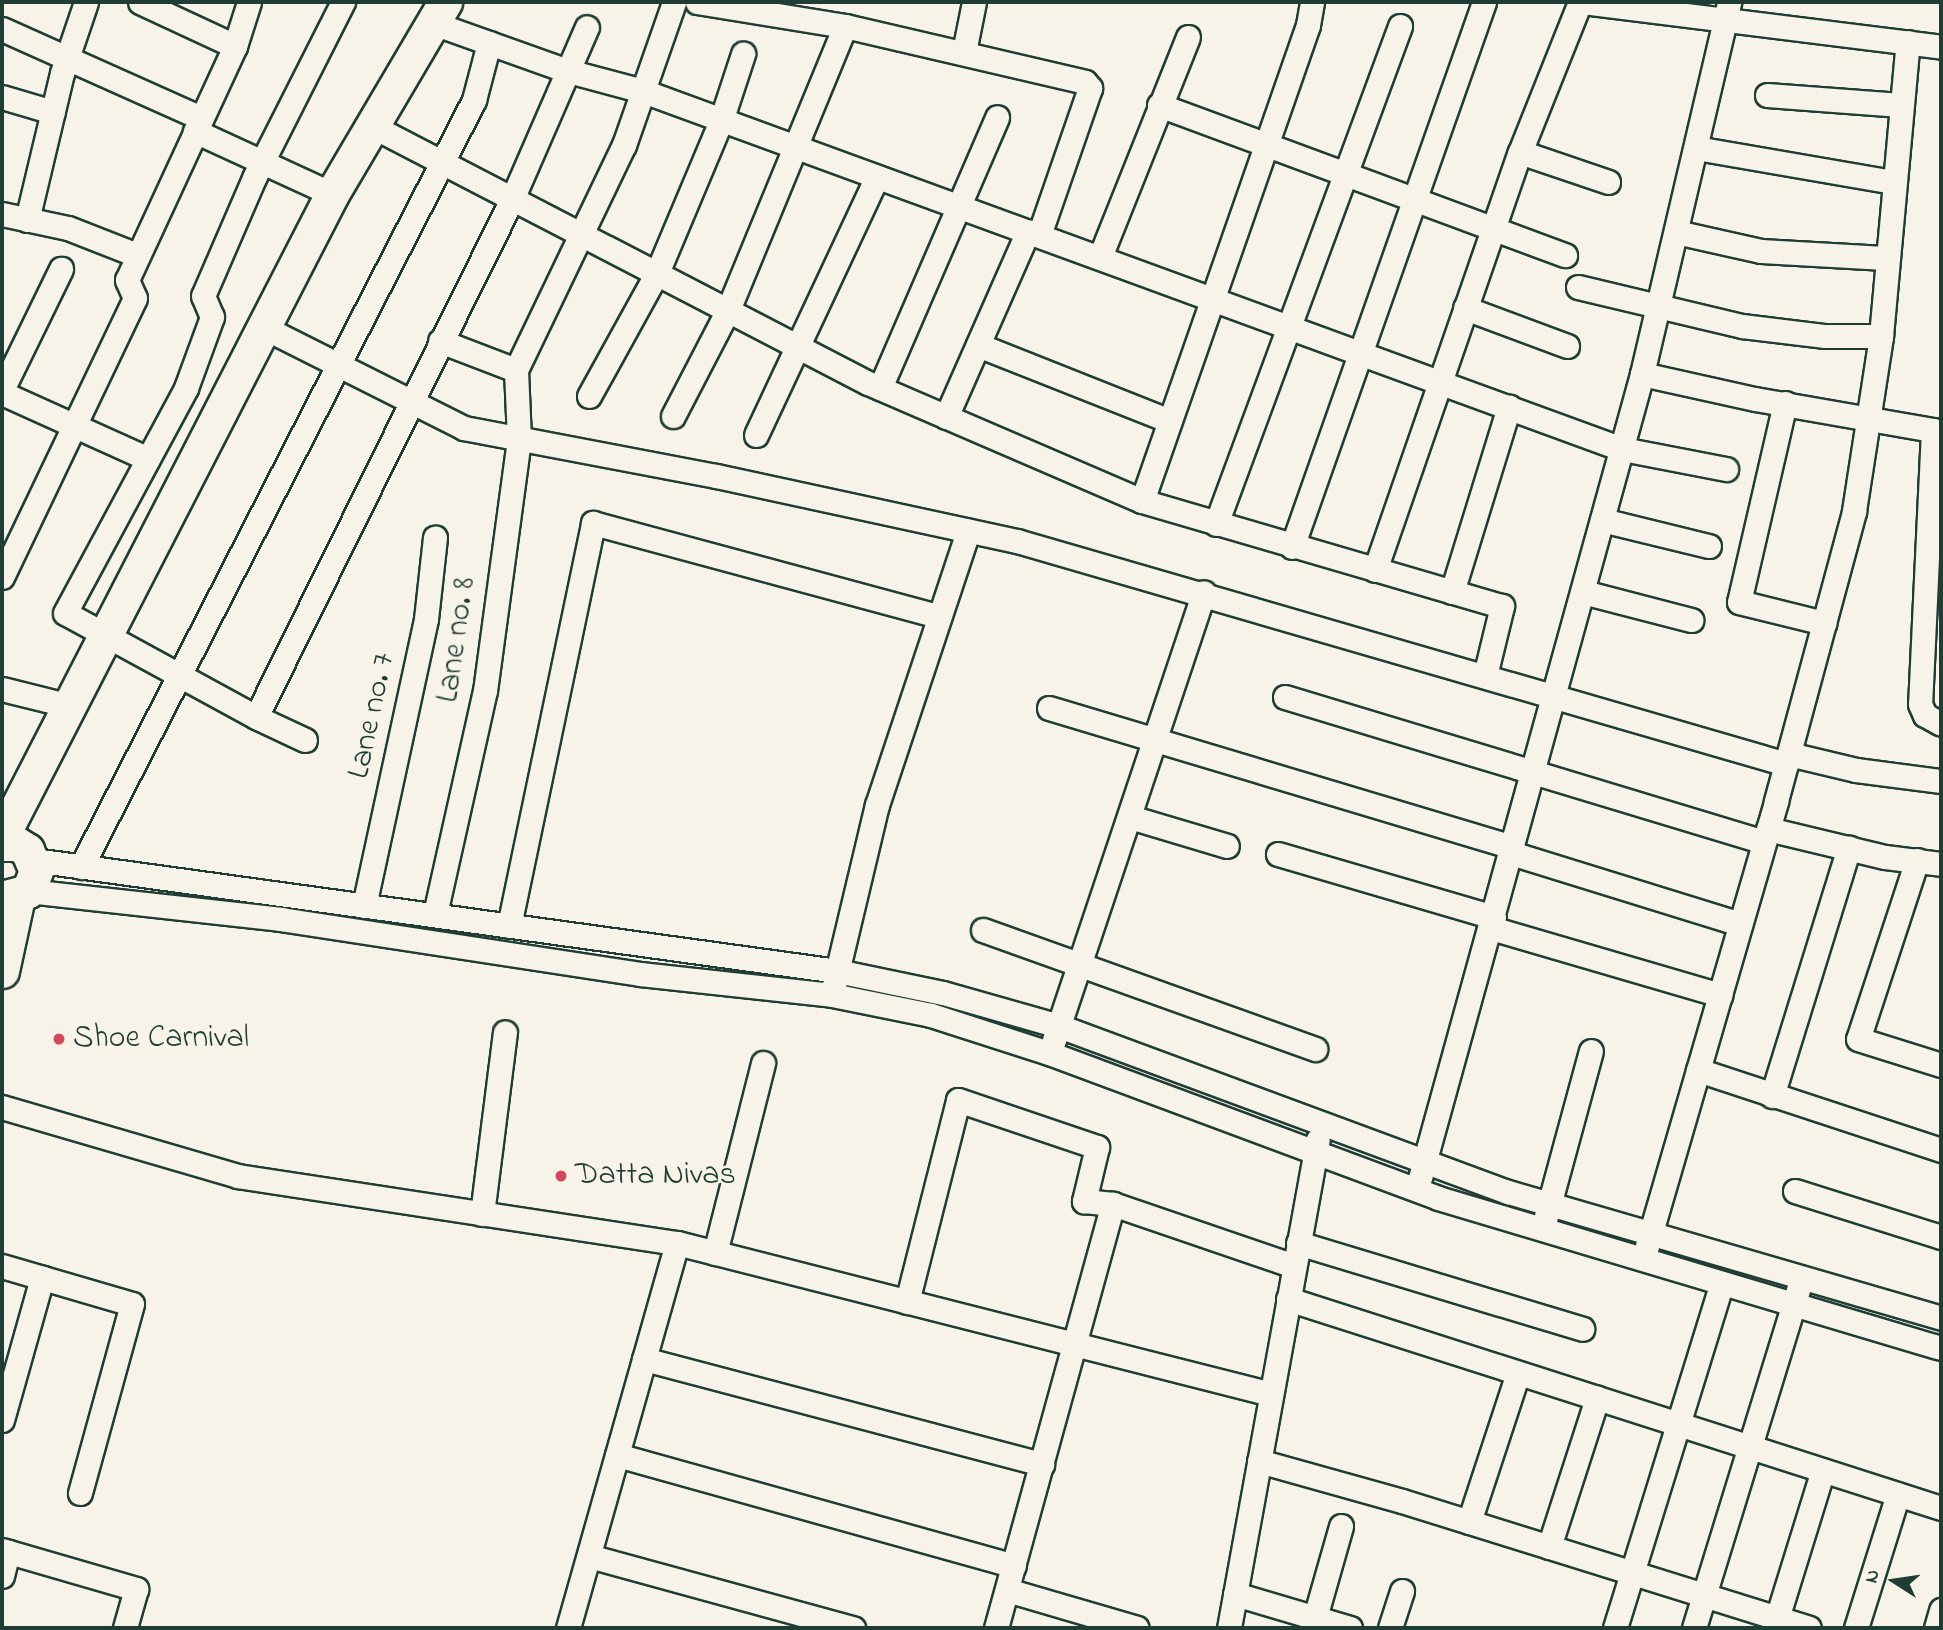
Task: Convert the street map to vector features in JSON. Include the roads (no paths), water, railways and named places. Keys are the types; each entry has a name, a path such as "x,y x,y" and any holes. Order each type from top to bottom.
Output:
{"street":[{"path":"27,220 67,58 86,2"},
{"path":"140,2 235,46"},
{"path":"2,577 135,298 127,279 235,46 249,2"},
{"path":"305,740 256,717 65,613 148,459 201,353 212,317 203,296 262,162 343,2"},
{"path":"440,341 516,370 583,234 643,91 674,2"},
{"path":"697,2 845,26 964,52 1088,84 1034,233 978,345 946,417"},
{"path":"964,52 974,2"},
{"path":"1142,501 1308,25 1312,2"},
{"path":"1292,547 1363,353 1484,2"},
{"path":"1375,570 1520,152 1581,2 1728,9 1941,47"},
{"path":"1414,1190 1426,1165 1642,374 1728,9"},
{"path":"2,971 27,850 3,844 8,825 332,194 439,12 489,43 568,71 643,91 1214,297 1622,449 1727,469"},
{"path":"673,416 728,310 845,26"},
{"path":"1216,524 1400,26"},
{"path":"256,717 513,197 587,27"},
{"path":"2,29 67,58 198,124 262,162 332,194"},
{"path":"1100,257 1188,37"},
{"path":"1643,1259 1766,836 1854,511 1866,418 1881,336 1885,258 1908,42"},
{"path":"81,867 181,677 474,100 489,43"},
{"path":"589,396 657,273 721,121 743,54"},
{"path":"1767,95 1901,104"},
{"path":"2,97 53,112"},
{"path":"1160,105 1565,255"},
{"path":"880,388 997,117"},
{"path":"372,126 444,160 880,388 1142,501 1292,547 1502,606 1485,676"},
{"path":"1696,148 1893,182"},
{"path":"1520,152 1608,182"},
{"path":"756,435 877,177"},
{"path":"2,214 68,228 137,255"},
{"path":"1676,232 1761,251 1885,258"},
{"path":"61,269 2,391 148,459"},
{"path":"1578,287 1659,304 1742,326 1825,336 1881,336"},
{"path":"1465,308 1567,346"},
{"path":"263,327 464,428 968,531 1204,592 1554,696 1787,760 1941,781"},
{"path":"978,345 1170,421"},
{"name":"Lane no. 8","path":"435,914 485,691 519,439 516,370"},
{"path":"1642,374 1937,431 1920,704 1925,715 1941,724"},
{"path":"1785,403 1739,603 1824,623"},
{"path":"1452,592 1508,407"},
{"path":"1602,520 1709,546"},
{"path":"509,926 593,523 937,616"},
{"path":"832,995 877,805 937,616 968,531"},
{"name":"Lane no. 7","path":"364,906 426,619 435,537"},
{"path":"1049,1053 1204,592"},
{"path":"1583,592 1691,620"},
{"path":"2,689 69,706"},
{"path":"1285,697 1534,772 1766,836 1941,864"},
{"path":"1049,708 1512,850 1741,924"},
{"path":"1130,817 1227,846"},
{"path":"1772,1096 1849,848"},
{"path":"1278,854 1720,995"},
{"path":"1917,860 1858,1039 1941,1065"},
{"path":"81,867 837,971 943,993 1059,1026 1426,1165 1549,1205 1941,1319 1937,1347 1414,1190 957,1021 832,995 640,974 264,917 20,886 81,867"},
{"path":"264,917 266,893"},
{"path":"983,930 1080,967 1315,1049"},
{"path":"482,1214 505,1032"},
{"path":"1542,1229 1591,1051"},
{"path":"715,1253 763,1063"},
{"path":"1698,1070 1941,1150"},
{"path":"906,1302 958,1100 1097,1147 1084,1201 1114,1203 1294,1266"},
{"path":"2,1107 238,1176 677,1243 1271,1394"},
{"path":"1229,1628 1321,1126"},
{"path":"1795,1191 1941,1237"},
{"path":"996,1628 1114,1203"},
{"path":"568,1628 677,1243"},
{"path":"1298,1243 1582,1329"},
{"path":"2,1266 132,1304 80,1493"},
{"path":"2,1420 42,1278"},
{"path":"1694,1628 1802,1278"},
{"path":"1615,1628 1676,1423 1722,1283"},
{"path":"1288,1299 1941,1508"},
{"path":"644,1359 1042,1464"},
{"path":"1469,1522 1518,1373"},
{"path":"1549,1547 1597,1398"},
{"path":"617,1455 1014,1566"},
{"path":"1259,1461 1631,1572 1703,1595 1775,1623 1809,1628"},
{"path":"1775,1623 1823,1469"},
{"path":"1856,1628 1898,1494"},
{"path":"1313,1623 1342,1526"},
{"path":"2,1576 5,1551 136,1589 125,1628"},
{"path":"589,1556 853,1628"},
{"path":"1007,1590 1138,1628"},
{"path":"1390,1628 1402,1591"},
{"path":"1235,1594 1313,1623 1350,1628"},
{"path":"1936,1628 1941,1610"}],"place":[{"name":"Shoe Carnival","path":"59,1039"},
{"name":"Datta Nivas","path":"561,1176"}]}
